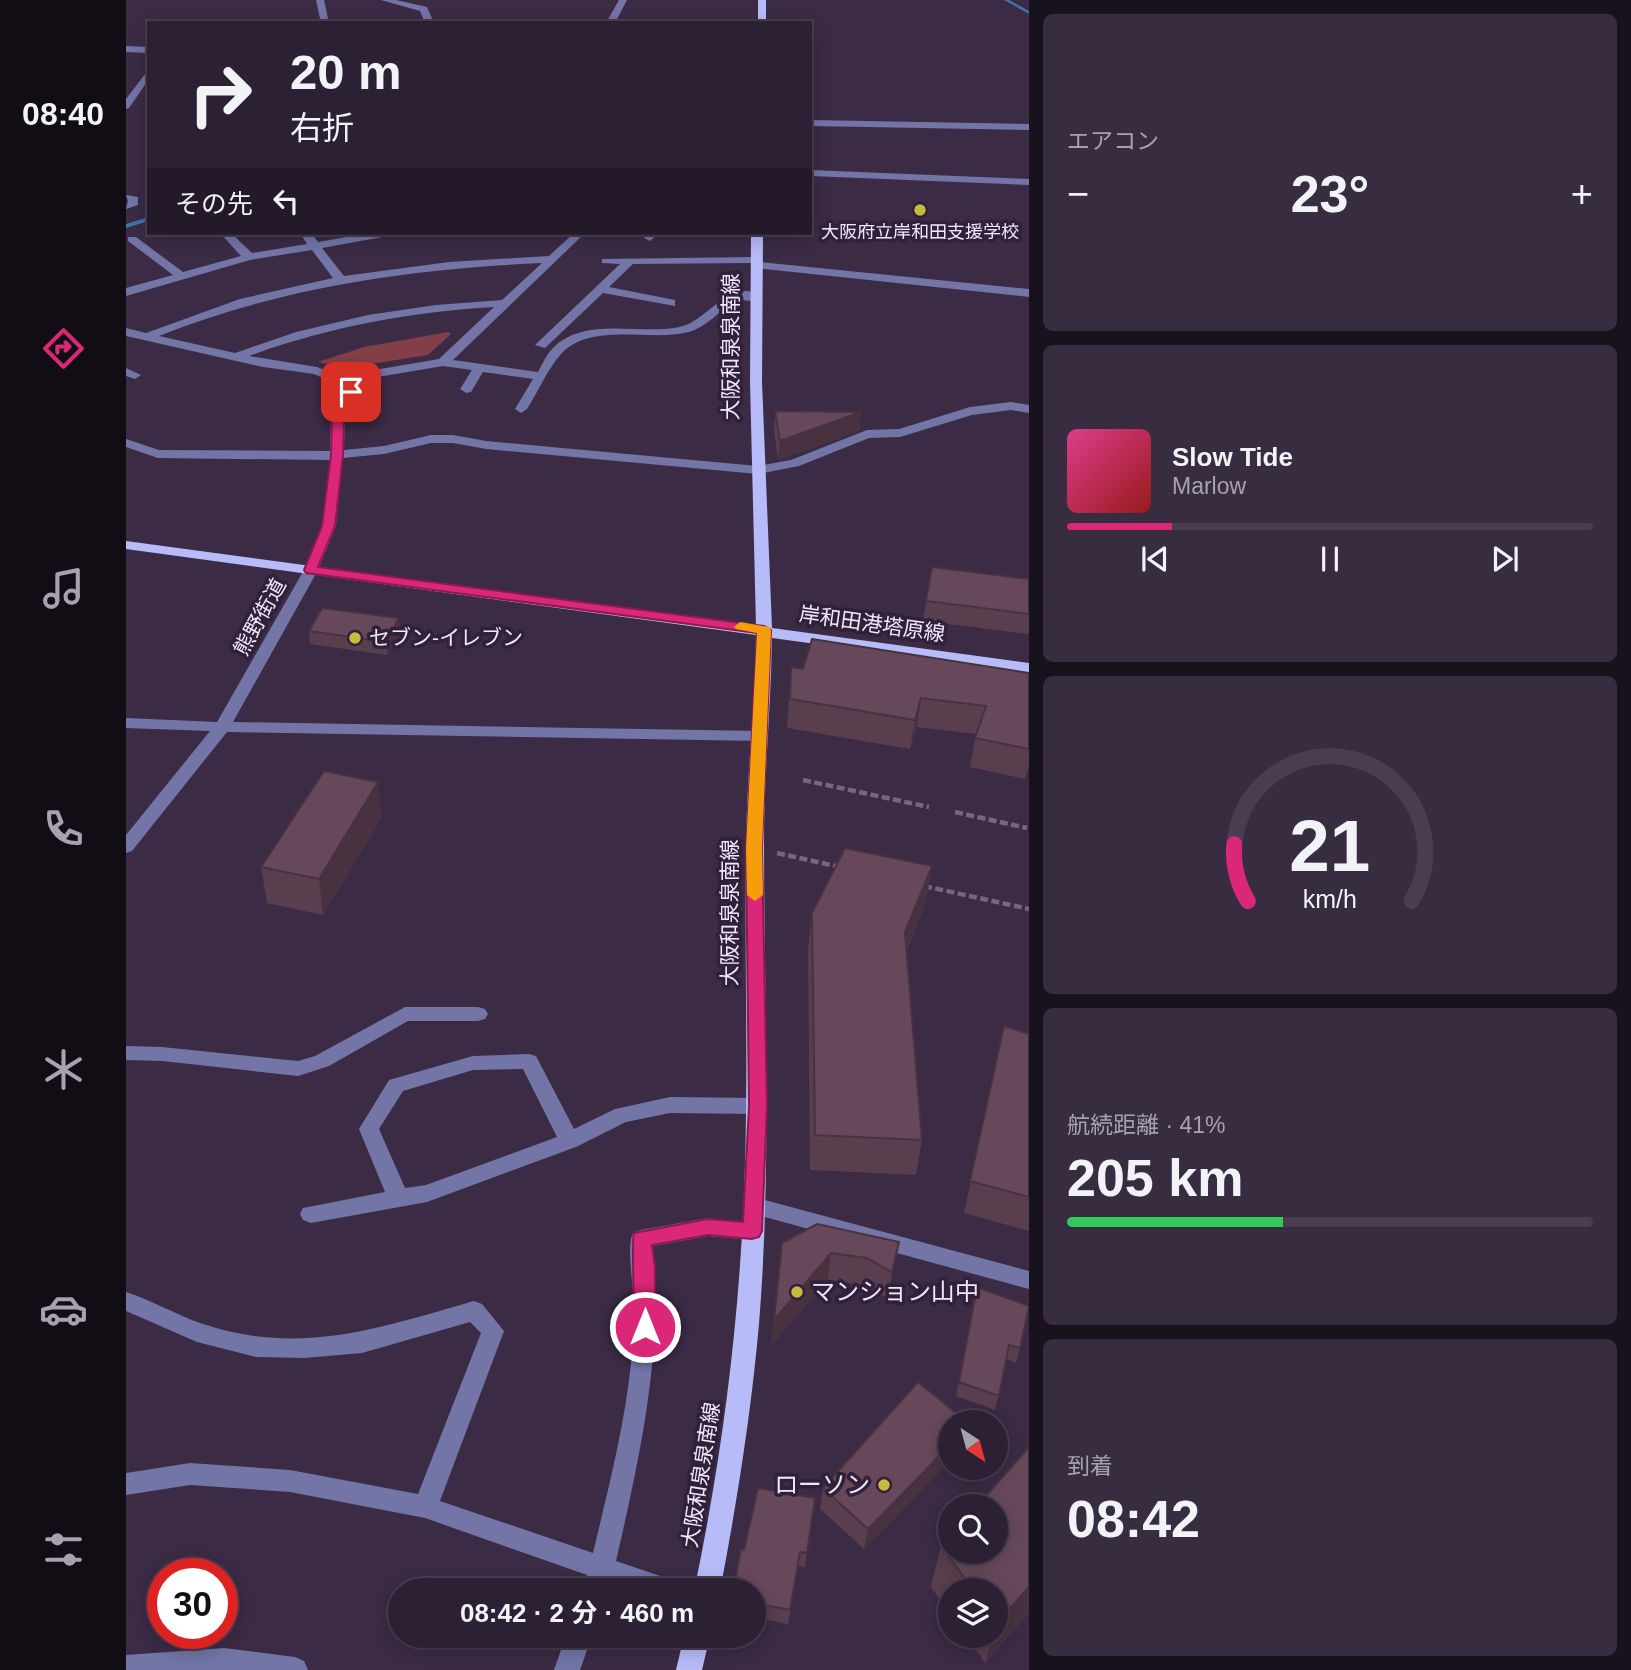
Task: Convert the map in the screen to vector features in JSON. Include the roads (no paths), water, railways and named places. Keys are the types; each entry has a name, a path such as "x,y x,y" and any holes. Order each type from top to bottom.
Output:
{"main road":[{"path":"762,0 762,21"},
{"name":"大阪和泉泉南線","path":"709,1578 733,1448 746,1341 758,1106 754,848 764,630 758,470 757,235"},
{"name":"岸和田港塔原線","path":"126,545 1029,668"},
{"path":"688,1670 694,1648"}],"street":[{"path":"320,0 325,21"},
{"path":"385,0 424,9 429,21"},
{"path":"611,21 623,0"},
{"path":"126,49 147,50"},
{"path":"126,106 147,75"},
{"path":"812,123 1029,127"},
{"path":"812,173 1029,182"},
{"path":"126,198 134,199 134,203 126,206"},
{"path":"227,235 249,257"},
{"path":"307,235 341,280"},
{"path":"126,292 249,257 374,235"},
{"path":"443,362 578,235"},
{"path":"132,239 180,275"},
{"path":"146,337 226,308 341,280 446,265 552,259"},
{"path":"606,261 756,263 1029,293"},
{"path":"541,345 630,261"},
{"path":"600,289 671,303"},
{"path":"521,409 557,351 573,341 610,332 688,328 720,309 721,304 728,299 756,297"},
{"path":"235,357 358,321 432,309 505,303"},
{"path":"126,332 235,357 317,371 338,380 443,362 541,376"},
{"path":"466,389 480,367"},
{"name":"熊野街道","path":"126,848 222,727 311,570 329,526 337,455 338,415 351,392 338,380"},
{"path":"126,443 158,454 337,455 384,450 431,439 453,439 499,446 758,470 794,463 867,434 900,433 971,411 1011,406 1029,409"},
{"path":"126,723 761,736"},
{"path":"126,1053 162,1054 298,1069 322,1061 405,1014 478,1013"},
{"path":"398,1198 369,1129 396,1085 473,1063 529,1061 569,1141"},
{"path":"311,1214 426,1193 569,1141 622,1115 670,1105 758,1106"},
{"path":"754,1206 1029,1280"},
{"path":"598,1578 635,1427 645,1327 645,1267 641,1239 708,1227 752,1231"},
{"path":"126,1301 197,1332 256,1347 304,1348 362,1343 474,1311 493,1331 425,1507"},
{"path":"126,1484 190,1474 290,1481 425,1507 596,1578"},
{"path":"567,1670 575,1648"},
{"path":"126,1668 224,1661 295,1670"}],"waterway":[{"path":"1006,0 1029,13"},
{"path":"126,226 147,220"}],"place":[{"name":"大阪府立岸和田支援学校","path":"920,210"},
{"name":"セブン-イレブン","path":"355,638"},
{"name":"マンション山中","path":"797,1292"},
{"name":"ローソン","path":"884,1485"}]}
